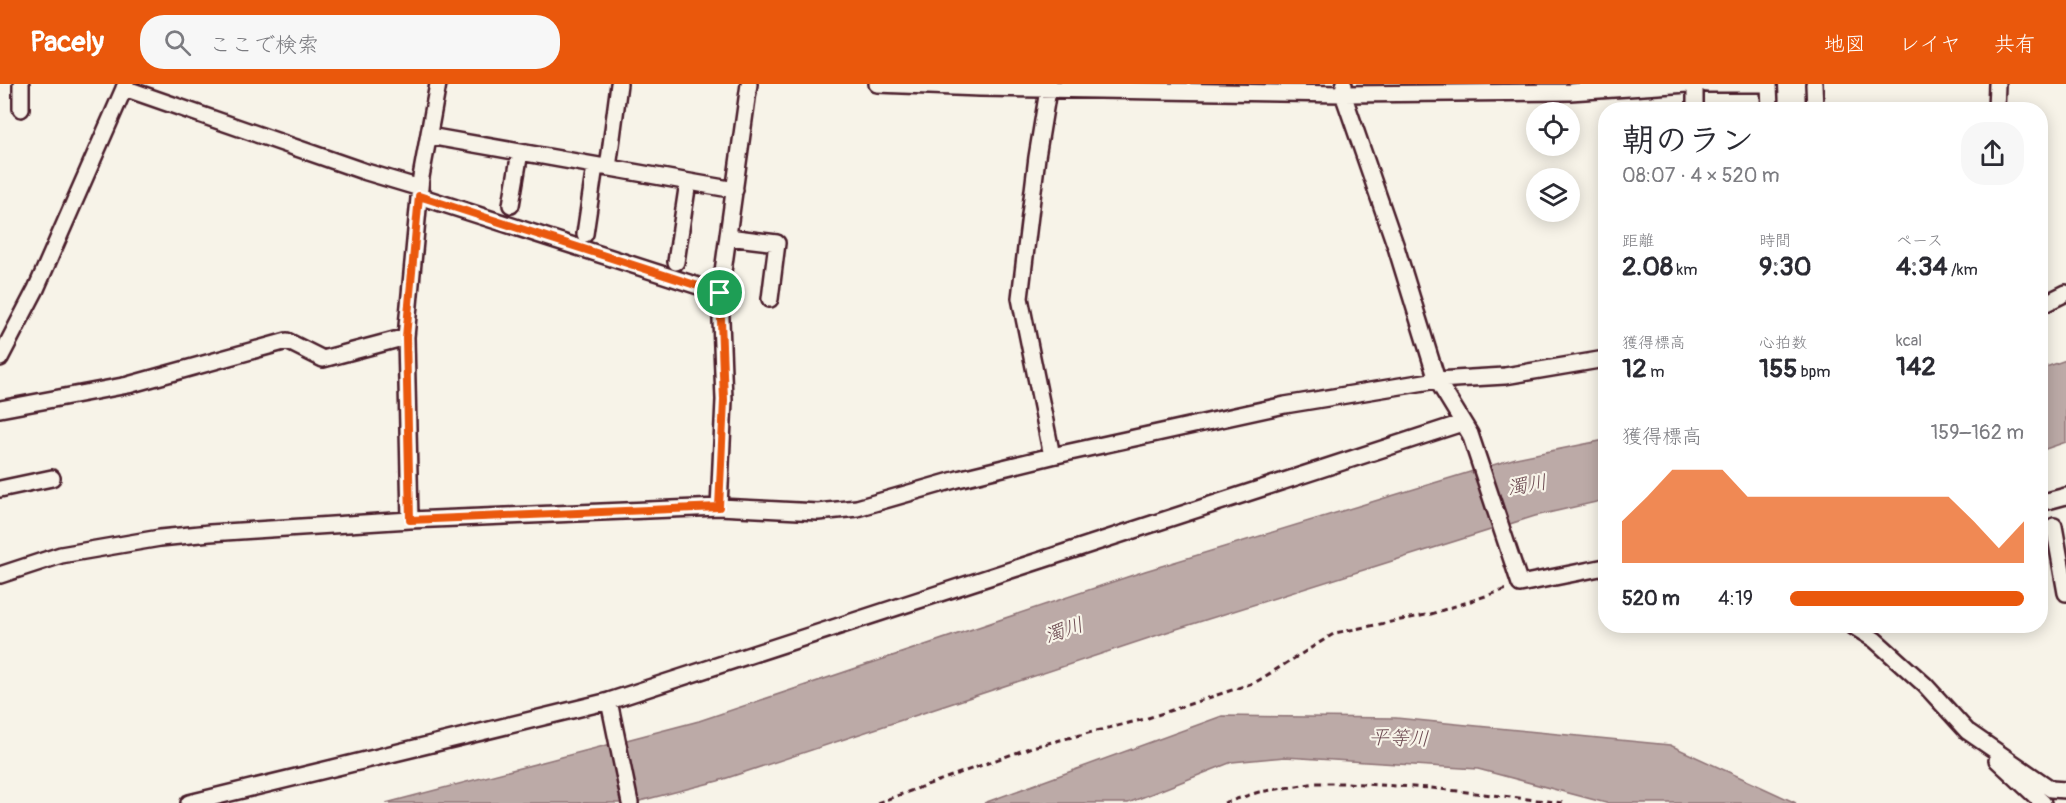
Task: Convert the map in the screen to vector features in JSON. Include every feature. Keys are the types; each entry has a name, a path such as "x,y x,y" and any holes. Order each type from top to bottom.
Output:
{"street":[{"path":"21,84 21,109"},
{"path":"410,520 406,337 420,192 438,84"},
{"path":"585,234 619,84"},
{"path":"719,507 724,400 720,293 749,84"},
{"path":"877,84 1343,89 1481,88 1570,92 1688,84"},
{"path":"1695,84 1695,102"},
{"path":"1707,84 1763,84"},
{"path":"1769,84 1770,102"},
{"path":"1814,84 1815,102"},
{"path":"1996,84 1996,102"},
{"path":"0,358 36,289 125,86 420,192 720,293"},
{"path":"1048,87 1020,298 1052,456"},
{"path":"1343,89 1396,247 1437,380 1466,429 1518,578 1598,568"},
{"path":"429,136 735,190"},
{"path":"511,205 520,152"},
{"path":"676,262 688,182"},
{"path":"728,237 777,243 770,299"},
{"path":"2048,302 2066,293"},
{"path":"0,409 128,385 287,341 323,359 406,337"},
{"path":"0,575 62,555 160,537 410,520 719,507 818,512 857,508 958,479 1052,456 1285,405 1437,380 1505,376 1598,360"},
{"path":"189,803 610,707 1466,429"},
{"path":"0,489 52,478"},
{"path":"2048,501 2066,496"},
{"path":"2054,526 2065,576 2066,593"},
{"path":"1864,633 1875,640 1925,685 1967,731 2043,803"},
{"path":"610,707 630,803"},
{"path":"1967,731 2051,789 2066,790"}],"path":[{"path":"877,803 1032,747 1145,719 1256,682 1335,633 1431,614 1518,578"},
{"path":"1224,803 1259,792 1326,783 1410,787 1563,803"}],"water":[{"path":"2066,360 2066,442 2048,448 2048,366"},
{"name":"濁川","path":"1598,441 1598,502 1535,516 1167,632 718,781 632,803 386,803 699,721 1145,571 1516,458"},
{"name":"平等川","path":"1222,716 1396,718 1670,745 1796,803 1606,803 1478,769 1285,757 1232,762 1128,803 984,803"}],"route":[{"path":"419,196 720,293 724,400 719,507 410,520 406,337 419,196"}]}
